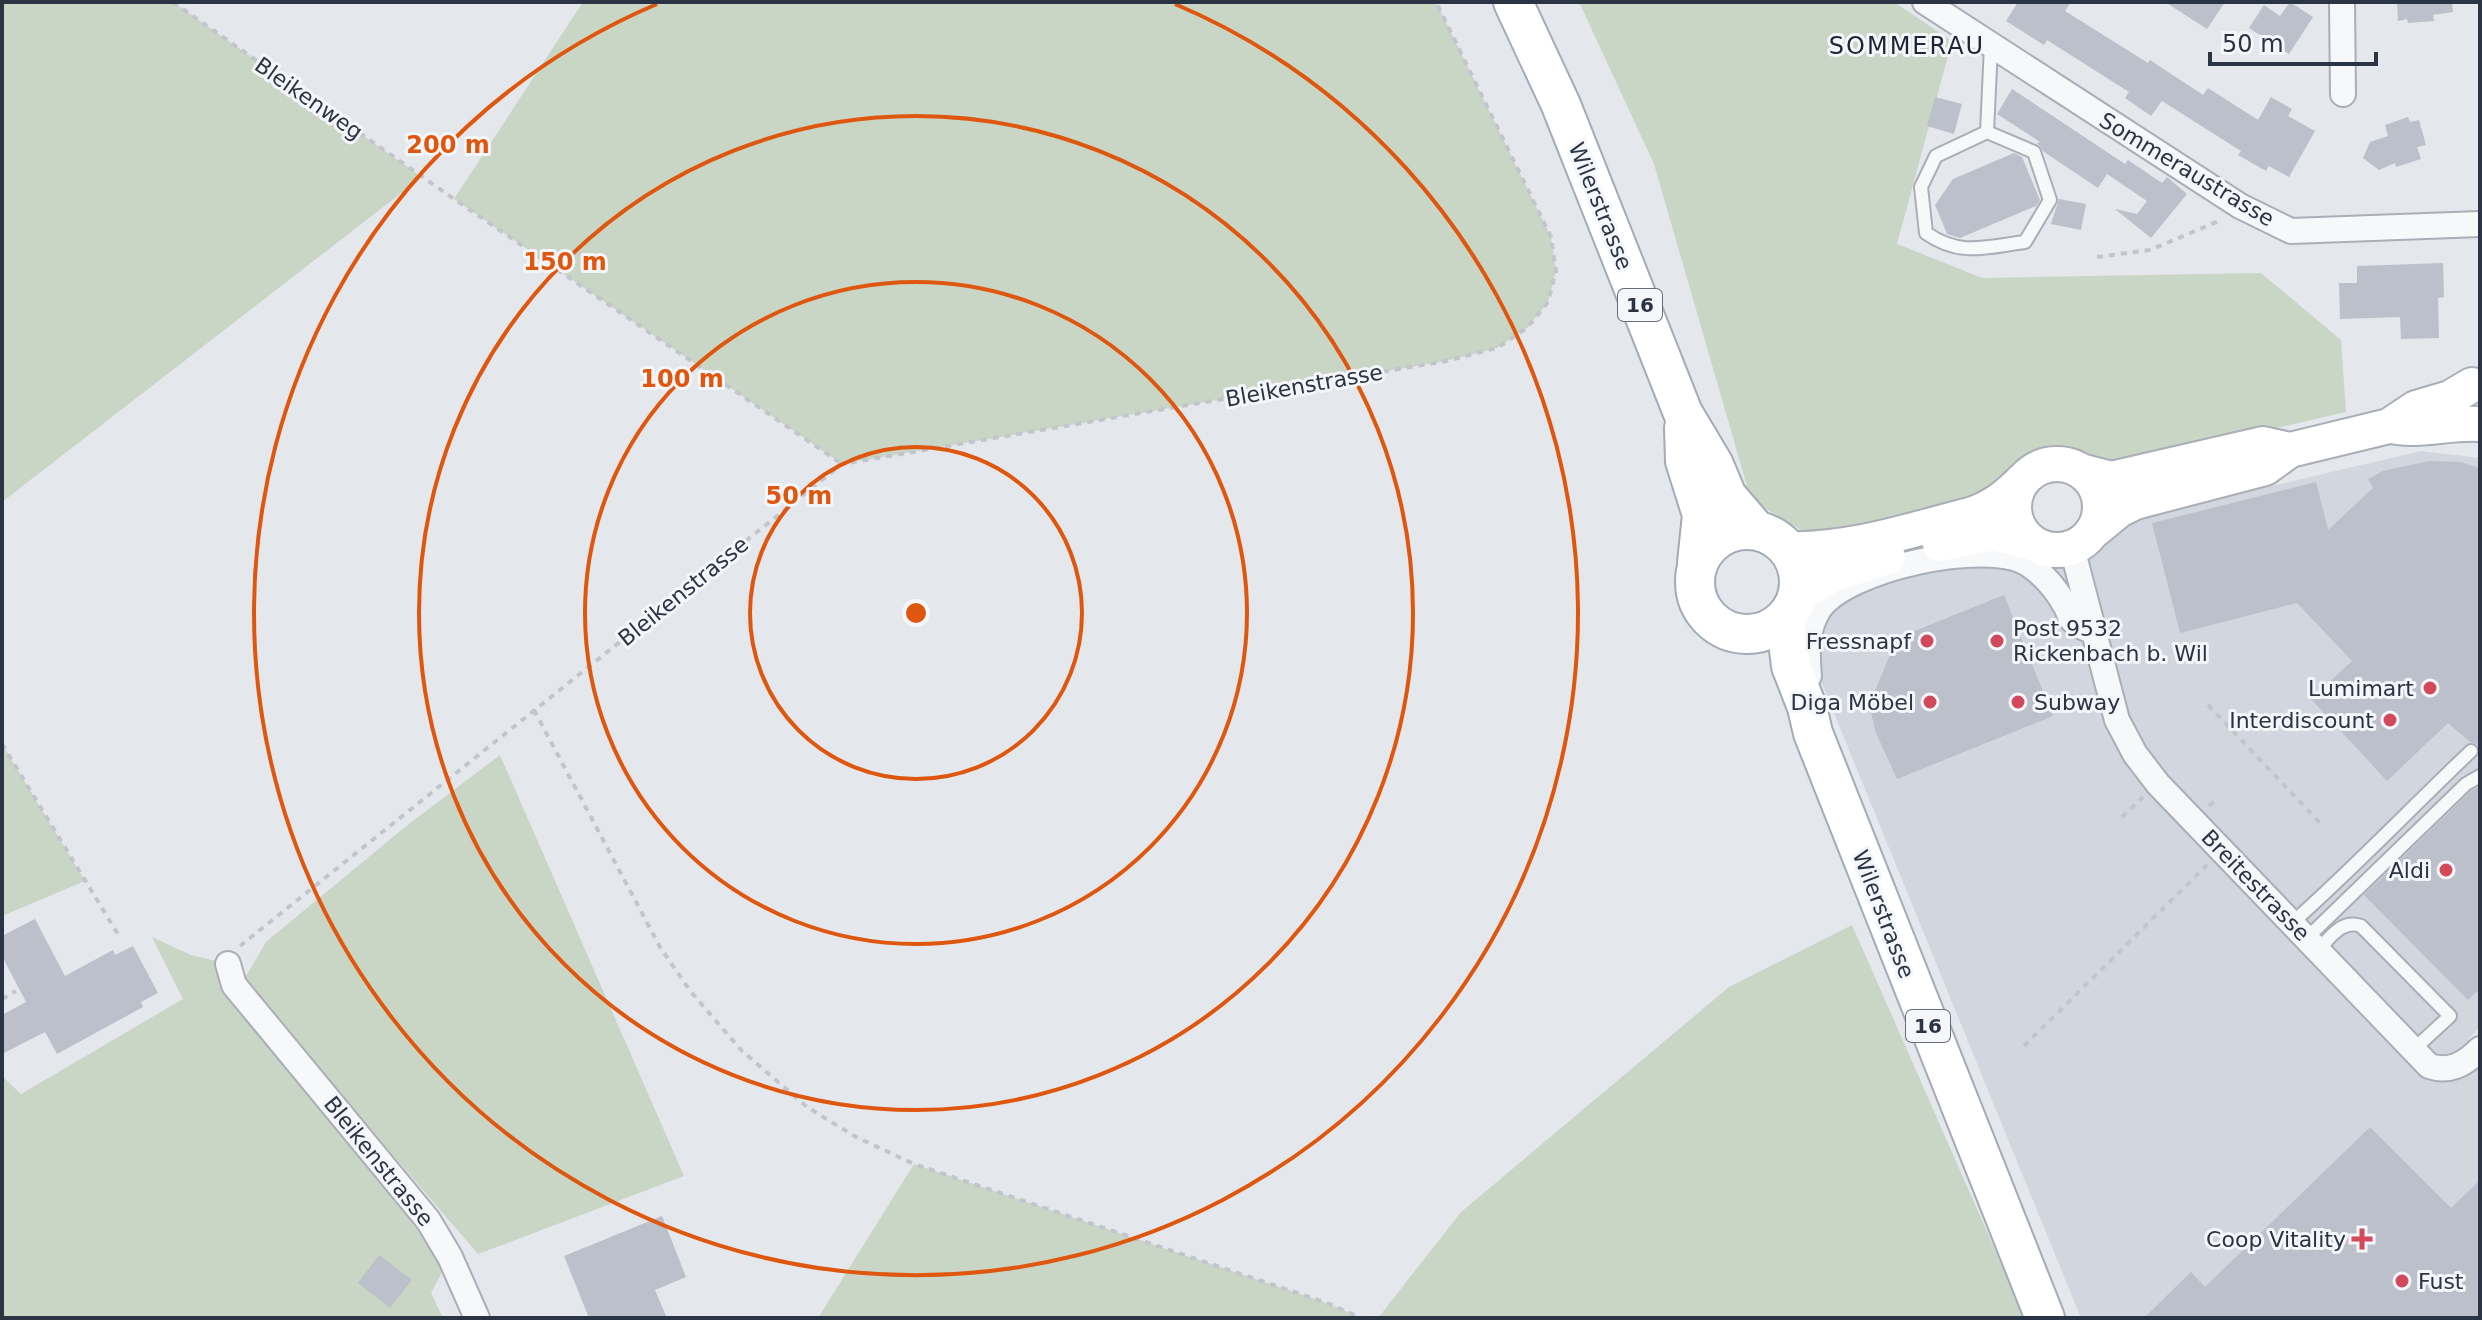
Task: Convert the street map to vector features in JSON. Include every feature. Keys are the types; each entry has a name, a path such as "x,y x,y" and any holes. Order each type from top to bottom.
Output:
{"main road":[{"name":"Wilerstrasse","path":"1513,2 1561,105 1683,413 1714,465 1727,496 1772,540"},
{"path":"2478,376 2470,406 2479,425"},
{"path":"2290,450 2263,444 2111,479 2054,463 2042,466 1987,509 1851,545 1817,550 1738,530 1721,536 1707,547 1697,563 1695,595 1712,622 1741,635 1757,634 1772,628 1791,607 1843,571 1993,533 2059,551 2082,541 2119,510 2135,502 2265,468 2290,450 2389,426 2416,408 2450,398 2478,376"},
{"name":"Wilerstrasse","path":"1683,413 1685,461 1702,515 1697,563"},
{"path":"2389,426 2417,430 2456,423 2479,425"},
{"path":"2082,541 2099,520 2101,505 2094,483 2084,472"},
{"path":"2023,480 2015,494 2014,516 2030,542"},
{"path":"1772,540 1796,563 1799,579 1791,607"},
{"name":"Wilerstrasse","path":"1791,607 1791,666 1807,707 1813,733 2045,1318"},
{"name":"Wilerstrasse","path":"1741,635 1759,657 1788,715 1813,733"}],"street":[{"name":"Sommeraustrasse","path":"1925,2 2247,209 2291,231 2480,224"},
{"path":"2342,2 2343,94"},
{"name":"Breitestrasse","path":"2082,541 2094,632 2117,720 2135,754 2158,784 2429,1066 2441,1070 2477,1058"},
{"path":"1813,733 1817,704 1809,680 1806,650 1810,627 1831,595 1875,573 1962,554 1990,553 2026,563 2049,582 2073,622 2094,632"},
{"name":"Bleikenstrasse","path":"228,964 234,985 428,1220 450,1257 477,1318"}],"lane":[{"path":"1987,132 1991,46"},
{"path":"1987,132 2034,152 2050,200 2025,242 1972,249 1944,246 1926,233 1921,187 1936,156 1987,132"},
{"path":"2306,937 2325,895 2471,751"},
{"path":"2306,937 2466,784 2480,776"},
{"path":"2306,937 2352,922 2361,926 2450,1016 2413,1050"}],"path":[{"name":"Bleikenweg","path":"173,2 454,199 842,464"},
{"name":"Bleikenstrasse","path":"228,964 241,944 842,464 1446,361 1497,348 1527,328 1548,302 1556,271 1551,237 1436,2"},
{"path":"2097,257 2150,250 2247,209"},
{"path":"2208,705 2324,827"},
{"path":"534,710 660,947 691,992 742,1051 807,1107 856,1137 914,1164 1327,1303 1361,1318"},
{"path":"2,744 119,936"},
{"path":"2122,817 2145,796"},
{"path":"2207,808 2218,798"},
{"path":"2024,1046 2209,863"},
{"path":"2,999 16,991"}],"shaded area":[{"path":"2421,451 2480,458 2480,1027 2468,1039 2480,1051 2480,1318 2081,1318 1814,664 1828,613 1863,582"}],"green space":[{"path":"2,2 173,2 422,177 2,502"},
{"path":"583,2 1436,2 1551,237 1556,271 1548,302 1527,328 1497,348 1446,361 842,464 454,199"},
{"path":"1579,2 1894,2 1952,41 1897,244 1982,278 2261,273 2341,340 2346,412 2114,465 2044,455 1979,499 1811,536 1751,500 1654,164"},
{"path":"2,744 85,881 2,916"},
{"path":"500,755 684,1176 478,1254 243,981 266,942 405,827"},
{"path":"1852,925 2025,1318 1378,1318 1461,1212 1729,987"},
{"path":"152,937 191,955 228,964 450,1257 431,1293 443,1318 2,1318 2,1076 21,1094 183,999"},
{"path":"914,1164 1327,1303 1361,1318 818,1318"}],"building":[{"path":"2018,2 2071,2 2065,11 2203,95 2208,88 2258,120 2271,97 2292,109 2288,116 2315,131 2289,177 2269,166 2266,171 2238,155 2241,151 2162,101 2151,116 2125,98 2129,92 2047,40 2044,45 2006,21"},
{"path":"2165,2 2225,2 2207,29"},
{"path":"2290,2 2313,17 2289,54 2249,28 2264,5 2280,16"},
{"path":"2397,2 2452,2 2453,12 2433,15 2434,21 2408,23 2407,19 2398,21"},
{"path":"2012,89 2125,164 2128,160 2162,183 2167,177 2187,194 2151,238 2115,209 2137,214 2147,201 2107,174 2098,188 2044,152 2037,143 2040,142 1997,114"},
{"path":"1935,97 1962,104 1954,134 1927,126"},
{"path":"2408,117 2410,122 2419,120 2426,145 2417,147 2421,159 2396,167 2395,163 2379,170 2363,158 2370,142 2388,136 2385,125"},
{"path":"2014,153 2022,157 2040,200 2036,206 1960,238 1947,234 1935,205 1953,179"},
{"path":"2059,199 2086,204 2081,230 2051,224"},
{"path":"2443,263 2444,297 2438,298 2439,338 2401,339 2400,317 2340,319 2339,283 2357,283 2357,266"},
{"path":"2429,461 2460,462 2480,468 2480,752 2477,744 2470,742 2448,723 2387,781 2311,699 2352,661 2297,603 2180,633 2152,523 2316,482 2328,530 2373,488 2368,479 2383,471"},
{"path":"2004,595 2053,716 1897,779 1876,733 1869,705 1897,638"},
{"path":"2480,786 2480,989 2468,1000 2364,895 2471,791"},
{"path":"35,919 65,976 113,950 115,955 133,946 158,993 141,1002 143,1007 57,1054 45,1032 2,1054 2,1015 26,1002 2,956 2,936"},
{"path":"2370,1127 2451,1208 2480,1180 2480,1318 2144,1318 2191,1272 2205,1287"},
{"path":"662,1216 686,1277 655,1290 667,1318 589,1318 564,1256"},
{"path":"379,1255 412,1280 390,1308 358,1283"}],"place":[{"name":"Fressnapf","path":"1927,641"},
{"name":"Post 9532 Rickenbach b. Wil","path":"1997,641"},
{"name":"Lumimart","path":"2430,688"},
{"name":"Diga Möbel","path":"1930,702"},
{"name":"Subway","path":"2018,702"},
{"name":"Interdiscount","path":"2390,720"},
{"name":"Aldi","path":"2446,870"},
{"name":"Coop Vitality","path":"2362,1239"},
{"name":"Fust","path":"2402,1281"}],"district":[{"name":"SOMMERAU","path":"1907,46"}]}
